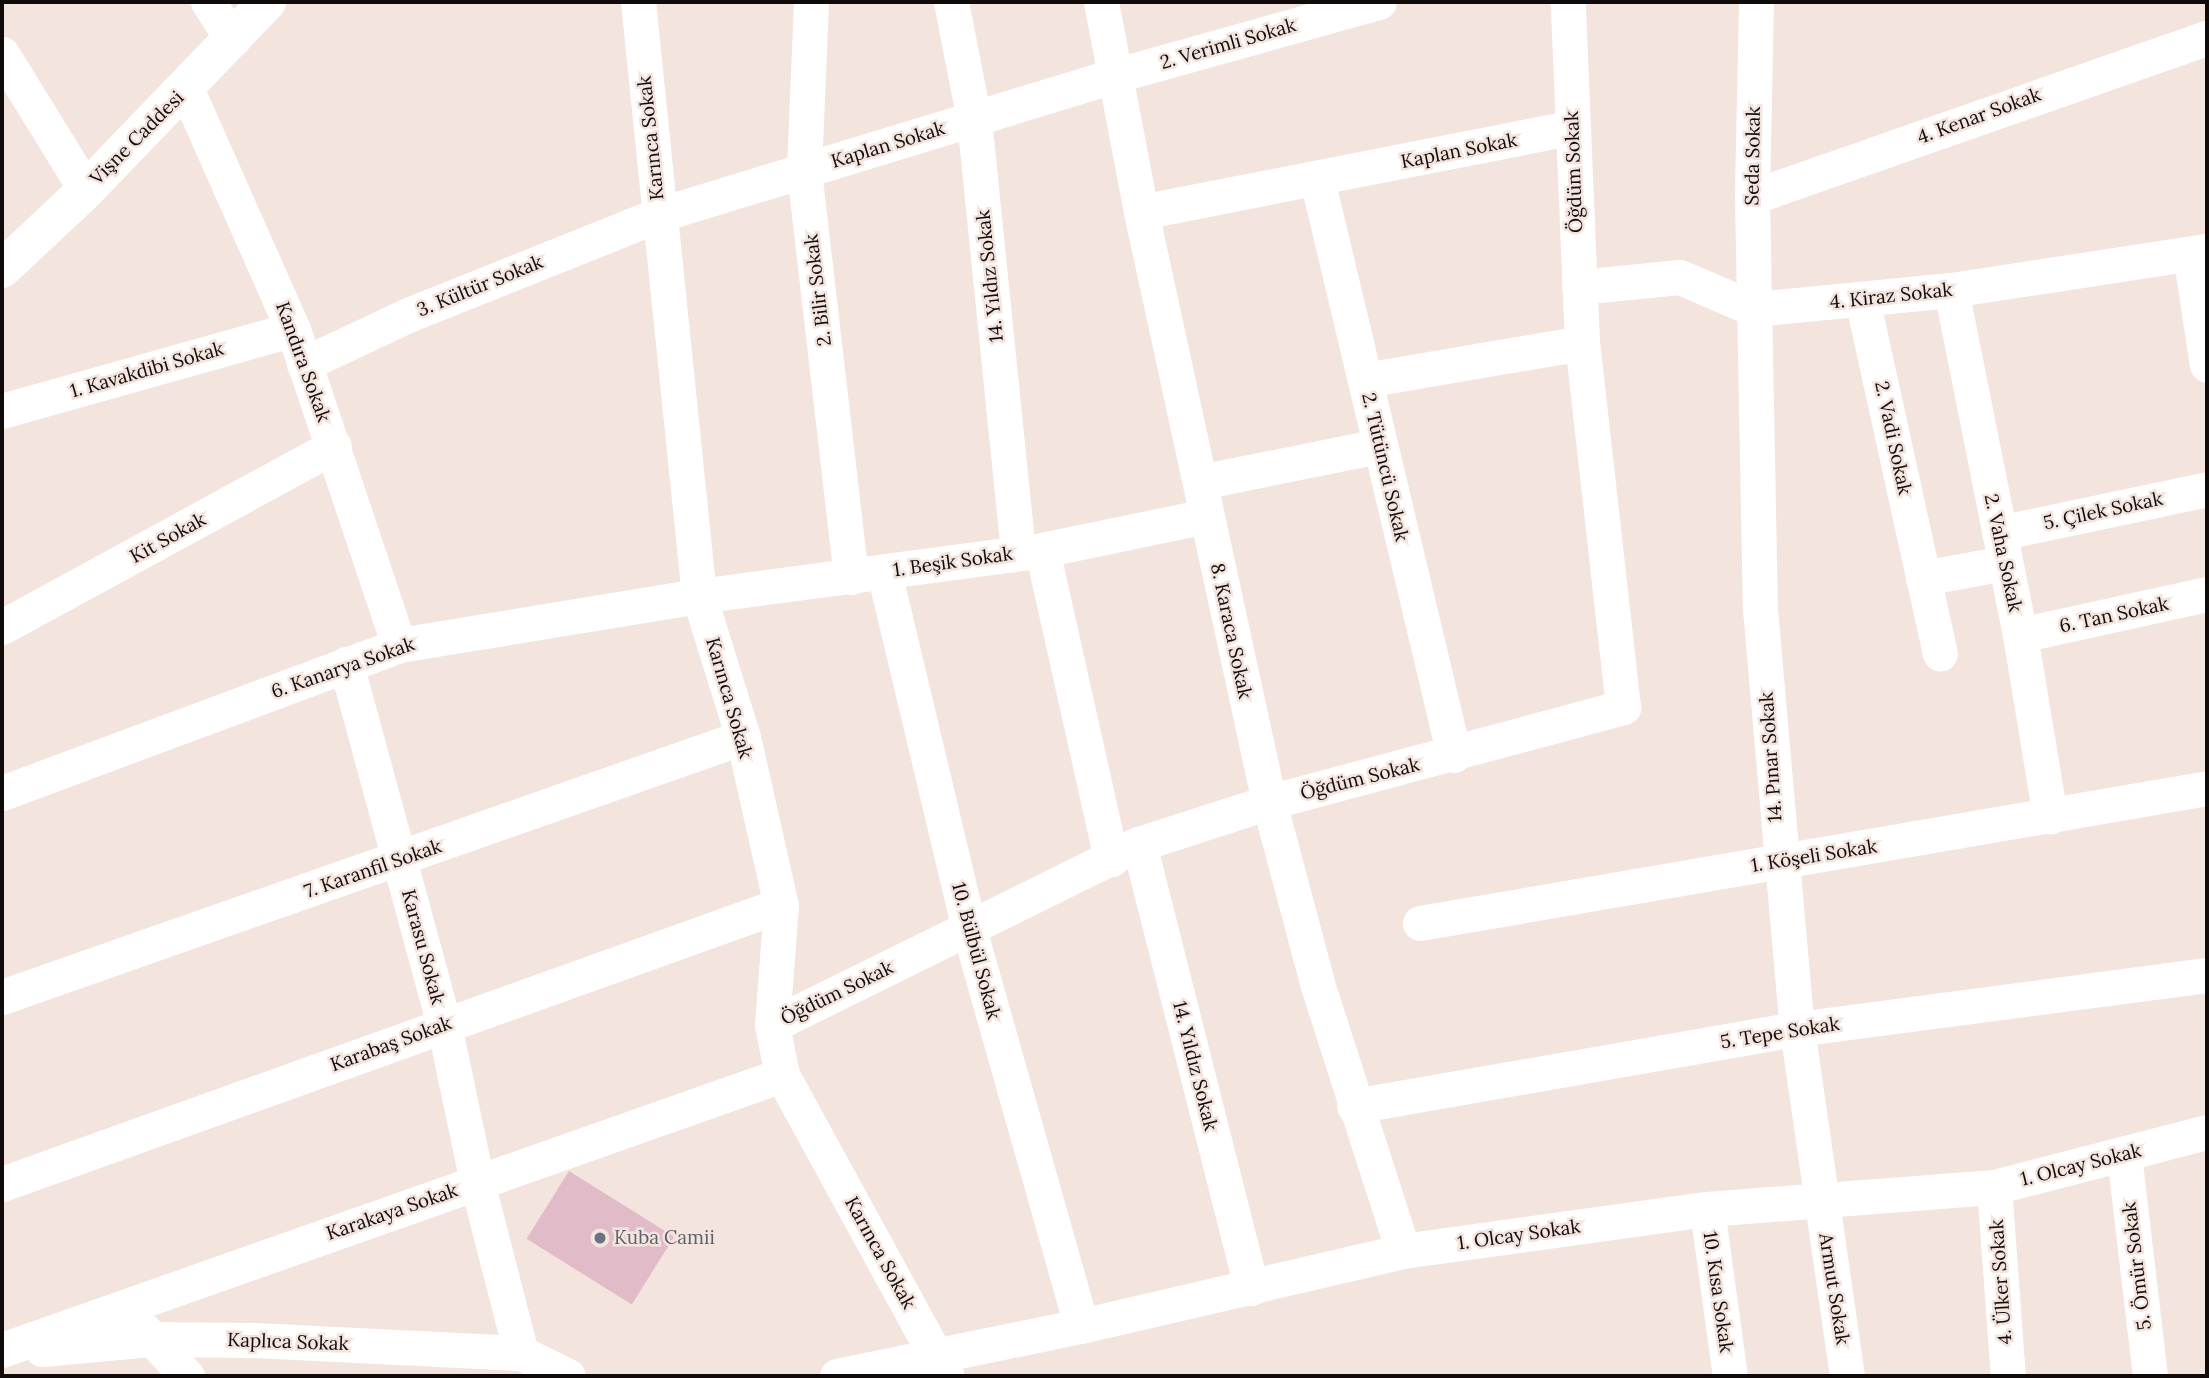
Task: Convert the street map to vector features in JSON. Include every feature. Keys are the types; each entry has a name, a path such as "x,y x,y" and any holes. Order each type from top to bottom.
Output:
{"main road":[{"name":"Vişne Caddesi","path":"2,269 86,190 267,2"}],"street":[{"path":"208,2 233,40"},
{"name":"Karınca Sokak","path":"638,2 699,596 743,737 781,905 772,1025 782,1075 941,1365"},
{"name":"2. Bilir Sokak","path":"811,2 804,171 868,574"},
{"name":"14. Yıldız Sokak","path":"951,2 974,119 1030,551 1125,851 1251,1288"},
{"name":"8. Karaca Sokak","path":"1101,2 1141,212 1269,802 1354,1106 1403,1251"},
{"name":"2. Verimli Sokak","path":"1117,75 1379,2"},
{"name":"Öğdüm Sokak","path":"772,1025 1125,851 1269,802 1454,755 1623,707 1581,343 1568,2"},
{"name":"Seda Sokak","path":"1754,309 1752,197 1756,2"},
{"name":"4. Kenar Sokak","path":"1752,197 2207,38"},
{"path":"2,54 86,190"},
{"name":"Kaplan Sokak","path":"659,215 1117,75"},
{"name":"Kandıra Sokak","path":"186,88 293,329 399,645"},
{"name":"Kaplan Sokak","path":"1141,212 1571,128"},
{"name":"2. Tütüncü Sokak","path":"1317,179 1454,755"},
{"name":"3. Kültür Sokak","path":"304,364 408,315 659,215"},
{"path":"2199,253 2207,365"},
{"name":"4. Kiraz Sokak","path":"1579,287 1680,277 1754,309 1951,290 2199,253"},
{"name":"2. Vaha Sokak","path":"1951,290 2020,635 2050,817"},
{"name":"2. Vadi Sokak","path":"1863,299 1940,654"},
{"name":"14. Pınar Sokak","path":"1754,309 1760,609 1779,861 1797,1030 1821,1202"},
{"name":"1. Kavakdibi Sokak","path":"2,411 293,329"},
{"path":"1365,380 1581,343"},
{"name":"Kit Sokak","path":"2,627 334,446"},
{"path":"1200,482 1379,446"},
{"name":"5. Çilek Sokak","path":"2002,548 2207,489"},
{"name":"1. Beşik Sokak","path":"699,596 1030,551 1206,516"},
{"path":"1923,578 2002,548"},
{"name":"10. Bülbül Sokak","path":"868,574 1081,1326"},
{"name":"6. Tan Sokak","path":"2020,635 2207,594"},
{"name":"6. Kanarya Sokak","path":"2,793 399,645 699,596"},
{"name":"Karasu Sokak","path":"346,664 444,1025 477,1182 521,1353"},
{"name":"7. Karanfil Sokak","path":"2,997 400,860 743,737"},
{"name":"1. Köşeli Sokak","path":"1420,923 2207,788"},
{"name":"Karabaş Sokak","path":"2,1184 781,905"},
{"name":"5. Tepe Sokak","path":"1354,1106 1797,1030 2207,975"},
{"name":"Karakaya Sokak","path":"2,1351 782,1075"},
{"name":"1. Olcay Sokak","path":"836,1376 941,1365 1081,1326 1403,1251 1707,1209 1994,1187 2207,1132"},
{"name":"5. Ömür Sokak","path":"2124,1155 2150,1376"},
{"name":"4. Ülker Sokak","path":"1994,1187 2008,1376"},
{"name":"Armut Sokak","path":"1821,1202 1847,1376"},
{"name":"10. Kısa Sokak","path":"1707,1209 1730,1376"},
{"path":"124,1306 187,1376"},
{"name":"Kaplıca Sokak","path":"2,1351 151,1339 254,1340 521,1353 568,1376"}],"building":[{"name":"Kuba Camii","path":"569,1171 674,1237 632,1305 527,1239"}],"place":[{"name":"Kuba Camii","path":"600,1238"}]}
